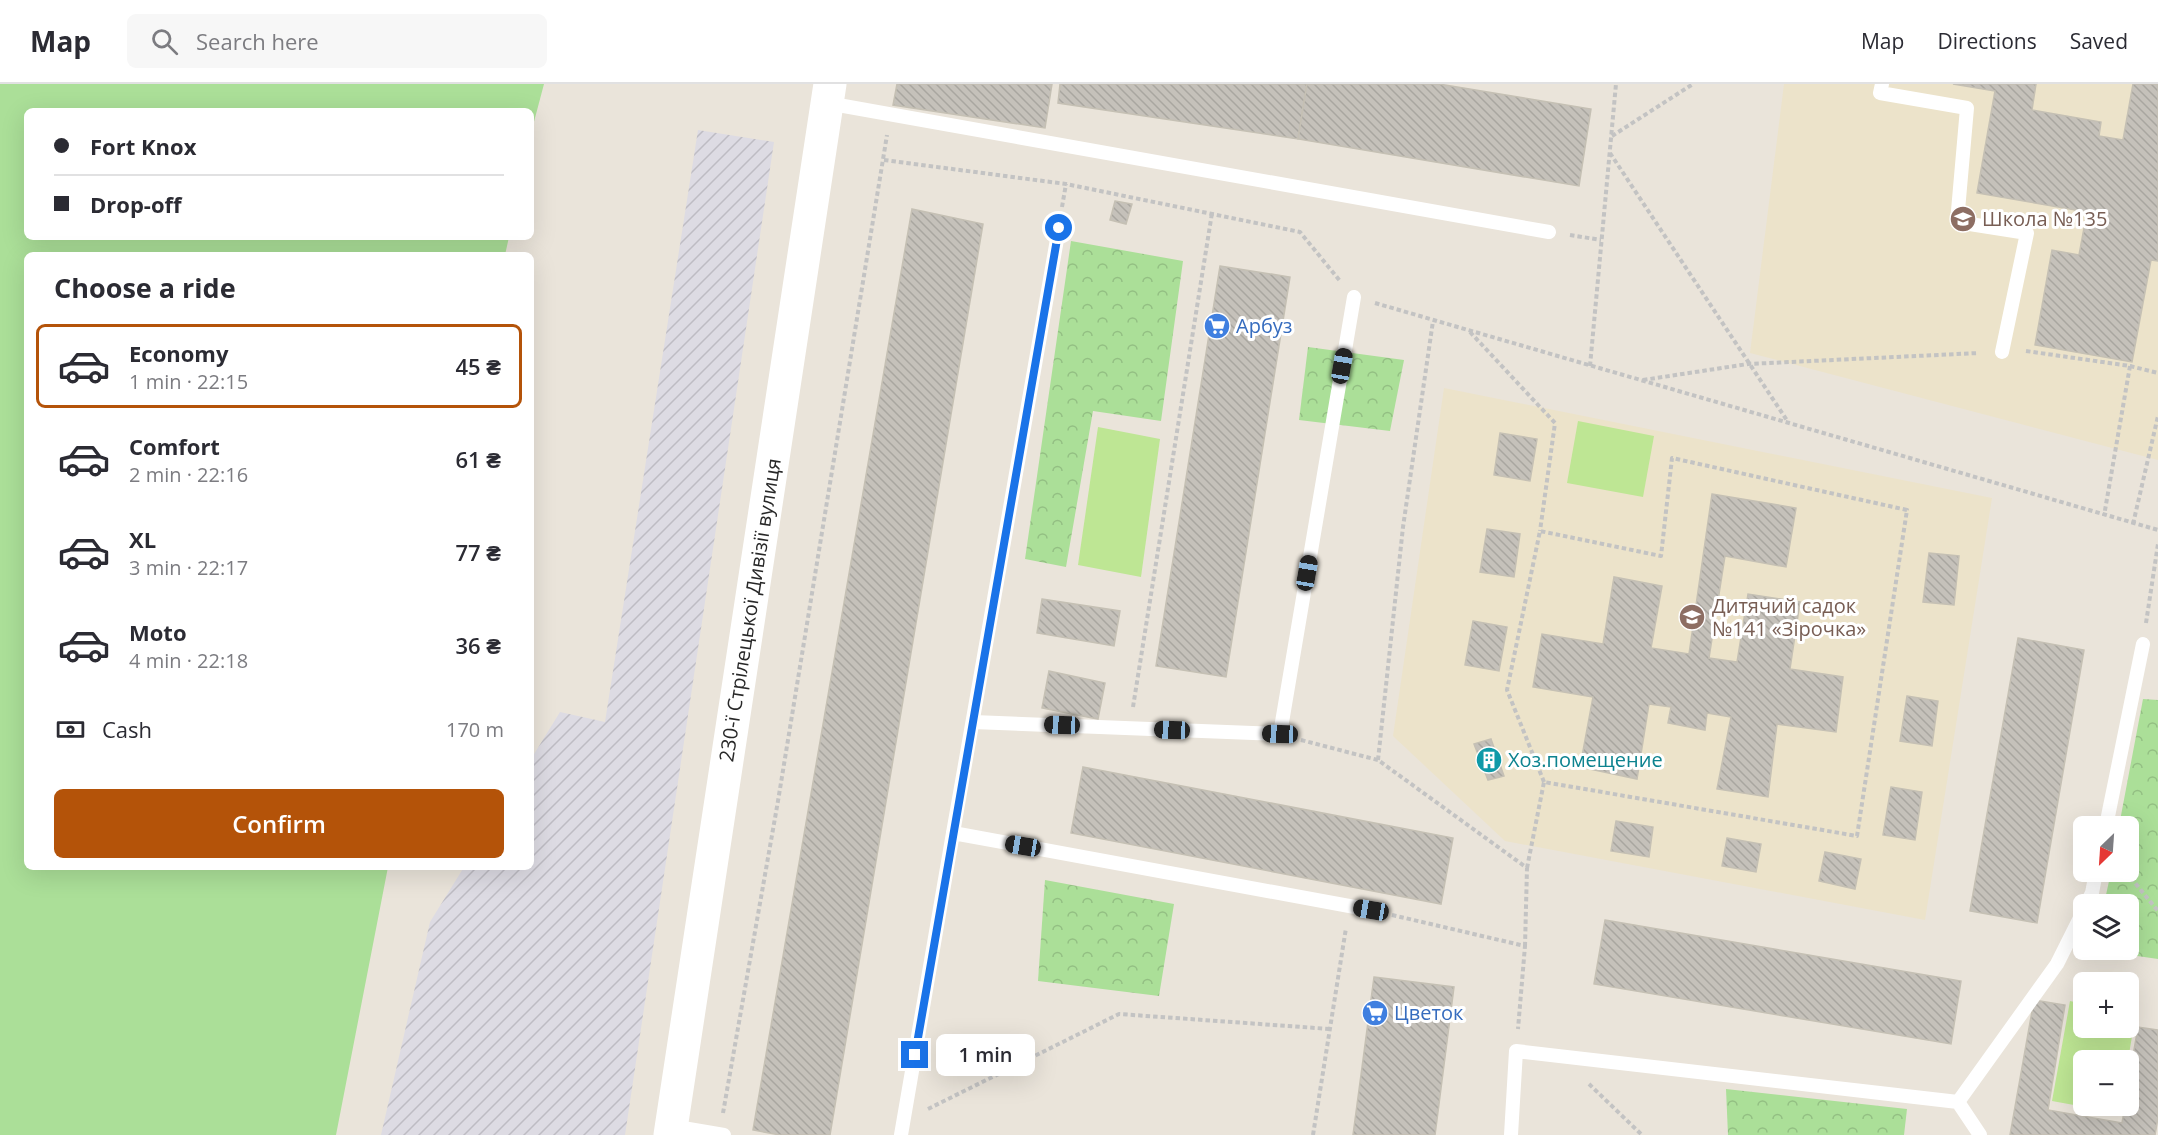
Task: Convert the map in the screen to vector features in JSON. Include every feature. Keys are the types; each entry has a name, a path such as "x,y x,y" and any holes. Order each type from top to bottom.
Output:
{"street":[{"name":"230-ї Стрілецької Дивізії вулиця","path":"670,1130 829,94"}],"lane":[{"path":"1882,84 1880,93 1967,108 1957,222 2027,233 2002,352"},
{"path":"829,94 889,114 1549,232"},
{"path":"902,1128 1059,228"},
{"path":"973,722 1280,734 1354,297"},
{"path":"2108,816 2143,644"},
{"path":"953,833 1371,910"},
{"path":"1958,1102 2057,964 2073,932"},
{"path":"1511,1135 1516,1051 1958,1102 1980,1135"},
{"path":"670,1130 722,1135"}],"path":[{"path":"1590,366 1616,84"},
{"path":"1611,136 1693,84"},
{"path":"722,1135 884,160 889,114"},
{"path":"1610,153 1789,424"},
{"path":"884,160 1066,184 1300,232 1354,297 2158,530"},
{"path":"1130,728 1212,213"},
{"path":"1549,232 1602,240"},
{"path":"1378,760 1403,527 1433,320"},
{"path":"1468,331 1555,423 1540,531 1507,690 1544,782 1527,868 1525,946 1516,1051"},
{"path":"1639,381 1748,364 2032,350 2130,366 2158,373"},
{"path":"2104,516 2130,366"},
{"path":"2133,524 2158,416"},
{"path":"1540,531 1661,556 1672,458 1907,510 1857,836 1544,782"},
{"path":"2143,644 2158,544"},
{"path":"1280,734 1378,760 1527,868"},
{"path":"2134,882 2158,911"},
{"path":"1313,1135 1350,906"},
{"path":"1371,910 1525,946"},
{"path":"902,1128 1119,1014 1330,1029"},
{"path":"1561,1057 1642,1135"}],"shaded area":[{"name":"Школа №135","path":"1784,84 2158,84 2158,460 1750,353"},
{"path":"698,130 774,142 625,1135 381,1135 430,922 462,870 534,870 534,754 560,712 605,722"},
{"name":"Дитячий садок №141 «Зiрочка»","path":"1444,388 1992,498 1925,920 1505,841 1393,736"}],"green space":[{"path":"0,84 544,84 534,122 534,108 24,108 24,240 508,240 506,252 24,252 24,870 387,870 336,1135 0,1135"},
{"path":"1071,241 1183,261 1161,421 1093,411 1066,567 1025,559"},
{"path":"1308,347 1404,360 1390,431 1299,420"},
{"path":"1578,421 1654,436 1643,497 1567,483"},
{"path":"1098,427 1160,439 1141,577 1078,565"},
{"path":"2143,699 2158,700 2158,959 2139,956 2139,894 2106,894 2109,882 2139,882 2139,816 2121,816"},
{"path":"1045,880 1174,904 1159,996 1038,981"},
{"path":"2070,1001 2073,1002 2073,1038 2132,1038 2130,1050 2073,1050 2073,1105 2052,1101"},
{"path":"1726,1089 1907,1109 1904,1135 1728,1135"}],"building":[{"path":"897,84 1052,84 1045,128 893,105"},
{"path":"1060,84 1307,84 1298,139 1058,103"},
{"path":"1307,84 1439,84 1591,109 1579,186 1298,139"},
{"path":"1953,84 2036,84 2032,110 2101,122 2099,136 2123,140 2133,84 2158,84 2158,261 2151,260 2132,362 2035,345 2052,250 2079,255 2087,212 1977,193 1995,91"},
{"path":"1115,201 1132,204 1126,224 1110,220"},
{"path":"912,209 983,224 830,1135 780,1135 753,1130"},
{"path":"1220,266 1290,277 1226,677 1156,666"},
{"path":"1500,433 1537,439 1530,481 1494,475"},
{"name":"Дитячий садок №141 «Зiрочка»","path":"1712,494 1796,508 1786,567 1725,556 1709,658 1737,662 1748,594 1800,602 1790,669 1843,677 1836,732 1777,724 1768,797 1717,789 1731,717 1707,713 1705,730 1668,723 1671,707 1649,704 1637,779 1580,767 1593,697 1533,687 1542,634 1603,644 1614,577 1662,586 1651,648 1689,654"},
{"path":"1487,529 1520,534 1514,577 1480,572"},
{"path":"1929,553 1959,556 1954,605 1923,602"},
{"path":"1042,599 1120,611 1114,646 1037,633"},
{"path":"1473,621 1507,627 1499,671 1465,665"},
{"path":"2018,638 2084,650 2037,923 1970,911"},
{"path":"1049,671 1105,683 1098,719 1042,708"},
{"path":"1907,696 1938,701 1932,746 1900,741"},
{"name":"Хоз.помещение","path":"1491,739 1504,776 1488,780 1474,744"},
{"path":"1083,767 1453,838 1441,904 1071,833"},
{"path":"1891,787 1922,792 1915,840 1883,835"},
{"path":"1616,821 1653,827 1649,857 1611,851"},
{"path":"1727,838 1761,844 1756,872 1722,866"},
{"path":"1825,852 1861,859 1855,889 1819,881"},
{"path":"1605,920 1961,981 1951,1044 1594,984"},
{"path":"1374,977 1454,987 1435,1135 1353,1135"},
{"path":"2034,1000 2065,1005 2048,1110 2122,1123 2123,1116 2139,1116 2139,1050 2134,1050 2136,1038 2139,1038 2139,1027 2158,1030 2158,1118 2155,1135 2010,1135"}],"place":[{"name":"Школа №135","path":"1963,219"},
{"name":"Арбуз","path":"1217,326"},
{"name":"Дитячий садок №141 «Зiрочка»","path":"1692,617"},
{"name":"Хоз.помещение","path":"1489,760"},
{"name":"Цветок","path":"1375,1013"}],"route":[{"path":"915,1055 1059,228"}]}
